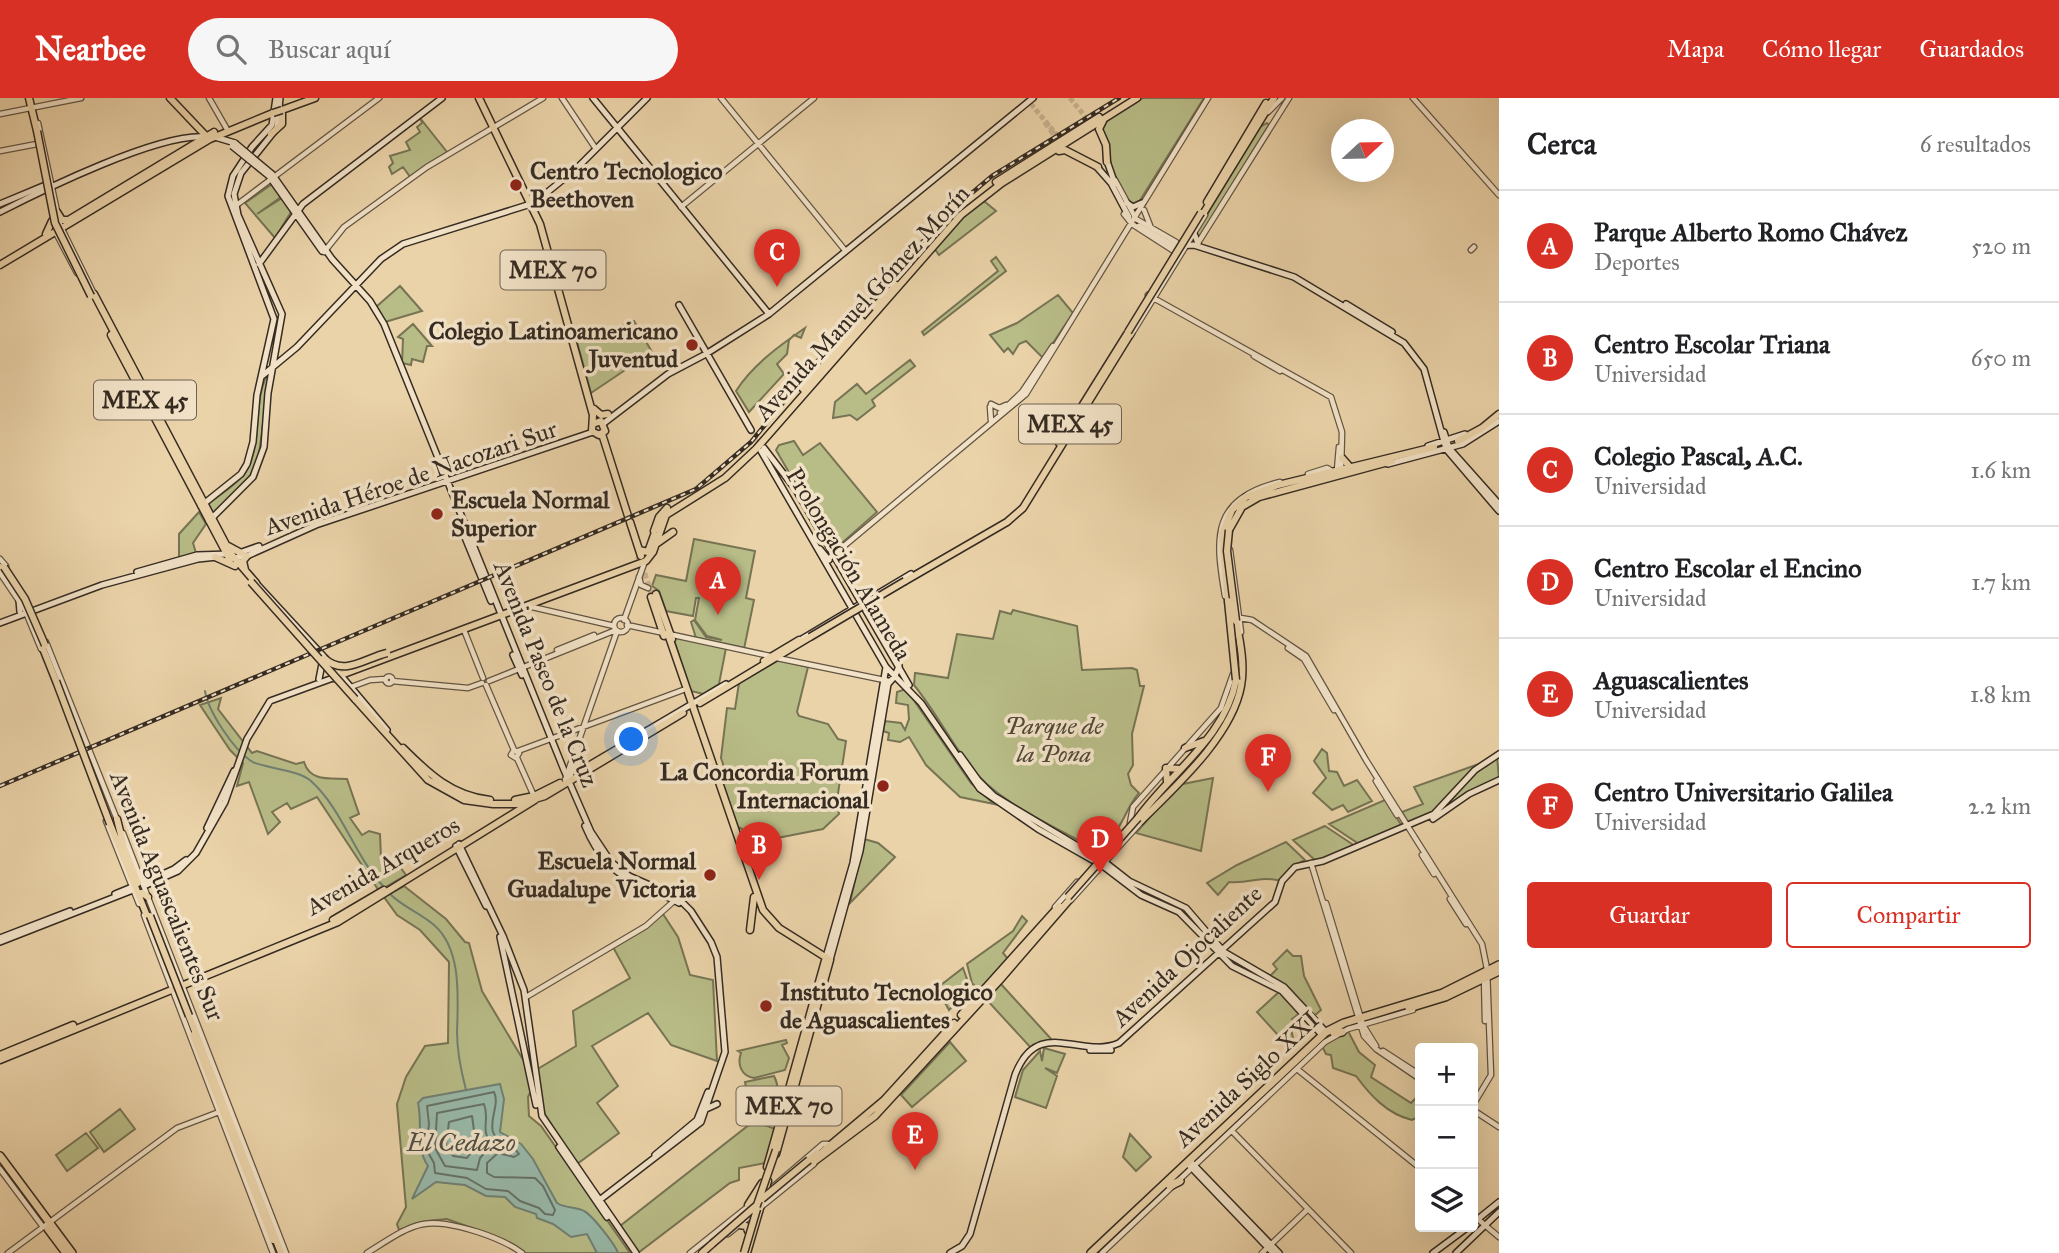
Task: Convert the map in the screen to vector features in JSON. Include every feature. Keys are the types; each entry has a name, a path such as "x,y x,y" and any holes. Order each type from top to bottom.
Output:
{"highway":[{"name":"Avenida Siglo XXI","path":"1360,1020 1444,998 1499,964"},
{"name":"Avenida Siglo XXI","path":"1194,1168 1221,1130 1275,1078 1326,1036 1360,1020 1460,983 1499,972"},
{"name":"Avenida Siglo XXI","path":"1093,1252 1168,1183 1194,1168 1326,1036"},
{"path":"0,1153 47,1224"},
{"path":"0,1167 68,1250"},
{"path":"1168,1183 1180,1181"},
{"name":"Avenida Siglo XXI","path":"1093,1252 1160,1199 1168,1183"}],"main road":[{"path":"170,98 209,137"},
{"path":"203,505 241,474 247,464 253,442 258,383 262,376 274,315 233,207 241,173 279,121 278,98"},
{"path":"211,520 252,479 260,464 282,314 228,196 233,176 272,125 278,98"},
{"path":"47,235 61,229 107,197 209,137 257,115 272,113 315,98"},
{"path":"255,270 296,211 442,98"},
{"name":"MEX 70","path":"481,98 533,204 597,427 642,556"},
{"path":"593,98 768,313"},
{"path":"262,376 297,348 382,259 403,244 533,204 596,149 647,98"},
{"path":"768,313 1031,98"},
{"path":"597,427 665,376 768,313 1031,98"},
{"name":"Avenida Manuel Gómez Morín","path":"642,556 655,545 662,509 724,474 761,438 978,198 1018,167 1130,98"},
{"path":"1018,167 1053,152 1138,98"},
{"name":"MEX 45","path":"912,575 1023,512 1272,98"},
{"path":"32,103 59,228 93,296"},
{"path":"271,134 282,124 282,110"},
{"name":"MEX 45","path":"1202,212 1214,198 1263,112"},
{"path":"1107,162 1106,145 1099,128 1110,115"},
{"path":"1257,126 1270,122"},
{"path":"227,129 232,144"},
{"path":"1096,130 1104,146 1110,170 1133,220"},
{"path":"0,212 5,204 47,186 176,140 209,137"},
{"path":"0,263 99,207 209,137"},
{"name":"Avenida Paseo de la Cruz","path":"209,137 232,144 272,177 324,251 368,303 381,325 567,781 591,832 611,862 629,876 676,899 699,923 717,957 724,1052 712,1092 697,1120 687,1130 598,1200"},
{"path":"1067,147 1098,167 1133,220 1178,245 1196,244 1302,278 1405,340 1420,356 1428,372 1445,441"},
{"path":"1053,152 1065,150 1098,167"},
{"name":"Avenida Manuel Gómez Morín","path":"978,198 1053,152"},
{"path":"99,207 107,197"},
{"path":"1127,203 1133,206 1142,203"},
{"name":"MEX 70","path":"533,204 597,427"},
{"path":"57,212 61,229"},
{"path":"1193,231 1196,244"},
{"path":"1178,245 1196,244"},
{"name":"MEX 45","path":"93,296 231,558 420,772 454,796 476,803 493,804 532,797 567,781 905,580 1018,509 1128,334"},
{"path":"680,305 752,429"},
{"name":"Avenida Manuel Gómez Morín","path":"656,531 668,513 725,478 760,449 842,347"},
{"path":"597,427 608,414 667,372 706,352"},
{"path":"594,409 601,415 608,414"},
{"path":"1218,546 1237,507 1252,493 1275,484 1439,449 1459,442 1499,416"},
{"name":"Avenida Héroe de Nacozari Sur","path":"33,610 111,579 197,555 231,558 244,555 316,525 597,427"},
{"path":"760,449 761,438"},
{"path":"1445,441 1459,442"},
{"path":"1439,449 1445,441"},
{"path":"1439,449 1445,441"},
{"path":"1459,442 1459,458"},
{"name":"Prolongación Alameda","path":"760,449 796,490 829,558 851,614 886,667 925,707 979,789 1088,855"},
{"name":"Prolongación Alameda","path":"760,449 808,533 857,592 903,674 986,790 1103,866 1185,908 1232,967 1286,995 1326,1036"},
{"path":"1439,449 1451,457 1499,511"},
{"path":"1439,449 1459,458 1499,504"},
{"path":"1336,472 1340,459 1350,467"},
{"path":"745,1253 763,1198 810,1162 842,1142 884,1107 1049,916 1069,898 1224,728 1235,708 1239,681 1227,551 1230,528 1237,507 1257,497 1350,467 1384,461"},
{"path":"1230,528 1230,540"},
{"path":"528,605 642,556 648,552 656,531"},
{"path":"655,545 673,532"},
{"path":"1149,808 1167,782 1206,740 1227,710 1239,681 1222,535"},
{"path":"231,558 216,555 224,545 244,555 246,571"},
{"name":"Avenida Héroe de Nacozari Sur","path":"0,621 102,584 216,555"},
{"path":"0,940 124,892 140,889 183,863 221,806 246,738 270,701 405,649 636,568 642,556"},
{"name":"MEX 45","path":"231,558 246,571 376,722 436,780 463,794 494,801 532,797"},
{"name":"Avenida Aguascalientes Sur","path":"1,566 23,601 45,648 127,860"},
{"path":"592,579 636,568"},
{"path":"806,638 851,614 912,575"},
{"path":"102,584 111,579"},
{"path":"253,581 304,645 320,658 340,668 405,649 499,615"},
{"path":"253,581 310,639 332,676 376,722"},
{"path":"845,597 857,592"},
{"path":"652,594 763,910 779,928 827,960"},
{"path":"20,601 25,613"},
{"path":"304,645 310,639"},
{"path":"332,676 388,654"},
{"path":"320,658 323,672 351,687 387,733"},
{"path":"1233,661 1239,681"},
{"path":"895,676 899,666"},
{"name":"MEX 70","path":"745,1253 751,1215 860,851 887,680 886,667"},
{"path":"887,680 911,670"},
{"path":"895,676 916,693"},
{"path":"692,706 754,897 762,914 778,930 827,960"},
{"path":"1185,748 1206,740"},
{"name":"Avenida Ojocaliente","path":"1407,828 1438,811 1475,770 1499,754"},
{"path":"1167,782 1166,768 1180,769"},
{"name":"Avenida Ojocaliente","path":"950,1253 962,1246 970,1234 1015,1075 1025,1057 1040,1045 1055,1041 1098,1048 1119,1043 1279,902 1285,881 1291,873 1445,813 1469,794 1499,780"},
{"name":"Avenida Arqueros","path":"0,1057 172,986 324,928 458,847 532,797"},
{"name":"Avenida Aguascalientes Sur","path":"112,824 116,839 140,889 202,1061 280,1253"},
{"path":"458,847 497,930 513,985 519,1027 540,1118 634,1253"},
{"path":"458,847 503,936 525,994 542,1116 634,1253"},
{"path":"1087,871 1088,855 1105,851"},
{"path":"124,869 127,860 136,868"},
{"path":"138,900 140,889"},
{"path":"750,930 754,897"},
{"path":"810,1162 884,1098 1058,914 1069,898"},
{"name":"Avenida Paseo de la Cruz","path":"676,899 693,919 713,958 721,1052 704,1107"},
{"name":"Prolongación Alameda","path":"1221,953 1284,987 1326,1036"},
{"name":"Avenida Ojocaliente","path":"957,1253 968,1244 975,1230 1018,1076 1027,1059 1041,1048 1056,1044 1101,1052 1120,1045 1221,953"},
{"name":"MEX 70","path":"745,1253 760,1208 772,1187 770,1174 827,960"},
{"path":"1259,986 1265,982"},
{"path":"963,1026 969,1008"},
{"name":"Avenida Aguascalientes Sur","path":"187,1016 228,1109 280,1253"},
{"path":"197,1026 201,1044"},
{"path":"519,1027 525,1035 532,1038"},
{"path":"523,1043 527,1038 532,1038"},
{"path":"195,1051 202,1061"},
{"path":"696,1096 704,1107 716,1104 712,1092"},
{"path":"702,1253 757,1205 782,1134"},
{"path":"810,1162 817,1153"},
{"path":"239,1155 240,1167"},
{"path":"1194,1168 1269,1246 1279,1253"},
{"path":"770,1174 772,1187"},
{"path":"253,1177 260,1187"},
{"path":"746,1207 762,1184"},
{"path":"592,1188 607,1193 606,1208"},
{"path":"1478,1217 1499,1202"},
{"path":"263,1203 279,1239 280,1253"},
{"path":"1456,1253 1499,1212"},
{"path":"739,1225 745,1225 748,1231"},
{"path":"1433,1253 1461,1232"},
{"path":"1269,1246 1273,1253"}],"street":[{"path":"0,113 32,103 68,98"},
{"path":"32,103 81,98"},
{"path":"209,98 227,129"},
{"path":"233,207 379,98"},
{"path":"324,251 344,228 427,167 543,98"},
{"path":"562,98 596,149"},
{"path":"721,98 844,249"},
{"path":"681,207 814,98"},
{"path":"829,558 1013,401 1059,338 1127,233 1200,114 1207,98"},
{"path":"829,558 1026,394 1121,245 1142,203 1207,98"},
{"path":"1263,112 1282,98"},
{"path":"1196,244 1270,122 1289,98"},
{"path":"1413,98 1499,195"},
{"path":"37,127 37,144 61,229"},
{"path":"37,127 47,186 57,212"},
{"path":"0,151 37,144"},
{"path":"1110,170 1133,220 1178,245"},
{"path":"1178,245 1193,231 1214,198"},
{"path":"1144,210 1152,229"},
{"path":"1128,334 1178,245 1202,212"},
{"name":"MEX 45","path":"61,229 93,296"},
{"path":"1149,299 1331,397 1342,432 1340,459"},
{"path":"991,421 990,406 999,408 1013,401"},
{"path":"1237,507 1230,540 1244,660 1239,681"},
{"path":"1130,823 1133,807 1227,696 1233,676 1233,661 1218,546 1220,529 1237,507"},
{"path":"1,566 20,601 27,603 28,599"},
{"name":"Avenida Aguascalientes Sur","path":"1,566 28,599 33,610 87,768 112,824 136,868 140,889 260,1187 280,1253"},
{"path":"636,568 640,583 652,594"},
{"path":"528,605 616,628 625,623 638,570 636,568"},
{"path":"1227,609 1233,611 1238,606"},
{"name":"Avenida Aguascalientes Sur","path":"25,613 45,648 94,765 124,869 140,889"},
{"path":"1228,620 1252,620 1306,656 1407,828 1482,944 1491,1075 1475,1106"},
{"path":"351,687 370,680 391,677 392,681 468,688 625,623 887,680"},
{"path":"567,781 616,628"},
{"path":"464,629 517,753 532,797"},
{"path":"517,753 685,690"},
{"path":"87,768 94,765"},
{"path":"1049,916 1130,823 1149,808"},
{"path":"1058,914 1111,857 1149,808"},
{"path":"1105,851 1111,857"},
{"path":"1313,865 1360,1020 1376,1049 1415,1074"},
{"path":"525,994 646,926 676,899"},
{"name":"Avenida Aguascalientes Sur","path":"138,900 240,1167 280,1253"},
{"path":"167,974 172,978 175,971"},
{"path":"1478,1091 1489,1073 1485,975"},
{"path":"180,1007 178,992 188,1004"},
{"name":"Avenida Siglo XXI","path":"1160,1199 1297,1069 1326,1036"},
{"path":"1297,1069 1415,1164"},
{"path":"8,1253 177,1128 219,1112"},
{"path":"1478,1113 1499,1129"},
{"name":"Avenida Siglo XXI","path":"1168,1183 1221,1130"},
{"path":"1232,1131 1351,1253"},
{"path":"702,1253 842,1142"},
{"path":"774,1196 769,1194 772,1187 830,1143"},
{"path":"690,1253 822,1145 830,1143"},
{"path":"746,1207 751,1215"},
{"path":"1262,1253 1308,1209"},
{"path":"1478,1221 1499,1237"},
{"path":"367,1253 412,1227 439,1223 457,1224 509,1244 522,1253"}],"green space":[{"path":"1143,98 1204,98 1135,205 1127,199 1116,181 1100,129 1102,124"},
{"path":"420,118 447,152 411,178 403,167 392,174 389,167 393,163 390,156 410,150 406,142 420,132 417,127 422,123"},
{"path":"1267,123 1269,125 1198,240 1195,234 1260,127"},
{"path":"272,184 281,197 257,214 282,198 291,212 275,238 245,203"},
{"path":"984,201 996,211 939,255 934,248 963,216"},
{"path":"996,257 1006,271 924,335 922,332 998,271 991,261"},
{"path":"400,286 422,311 385,322 376,307"},
{"path":"1058,295 1073,313 1043,358 1026,341 1019,344 1013,354 1008,348 1004,352 990,335 1017,323"},
{"path":"634,321 652,352 591,393 577,342"},
{"path":"413,324 432,346 427,346 423,362 412,359 411,365 402,363 403,339 398,337"},
{"path":"805,328 801,338 796,334"},
{"path":"791,338 787,354 777,364 784,374 749,412 736,391 759,363"},
{"path":"910,360 915,366 872,400 875,406 857,420 850,415 833,418 835,402 857,384 866,394"},
{"path":"266,377 269,378 258,462 250,476 213,516 207,505 240,479 248,468 255,446 260,400"},
{"path":"794,441 803,455 820,443 877,512 834,550 776,450 779,445"},
{"path":"199,512 206,524 193,543 196,553 179,558 179,534"},
{"path":"694,539 755,551 746,598 754,600 744,649 696,638 691,622 694,620 706,637 722,640 707,636 695,620 699,598 696,598 693,616 666,611 659,591 652,586 656,575 686,581"},
{"name":"Parque de la Pona","path":"1013,610 1077,626 1082,670 1132,668 1137,670 1140,686 1144,686 1132,734 1133,765 1128,774 1131,785 1139,793 1117,830 1094,849 1011,802 981,779 914,685 915,673 948,678 957,634 993,639 1000,611 1011,614"},
{"path":"676,637 726,648 719,684 703,694 691,691 674,640"},
{"path":"779,660 808,667 797,712 799,716 828,724 838,739 846,741 837,800 839,814 823,829 752,843 750,833 736,826 721,779 727,776 721,758 727,708 735,709 739,683"},
{"path":"906,689 971,783 994,804 960,797 926,765 909,737 900,742 888,740 889,733 883,731 885,721 901,723 905,730 909,719 908,705 896,703 897,692"},
{"path":"221,698 218,709 252,753 257,751 296,764 304,762 311,773 321,778 347,779 359,814 350,818 362,835 369,831 380,834 381,858 388,867 400,867 406,875 379,891 317,797 291,809 287,803 272,812 280,822 268,834 249,782 237,786 243,763 230,750 200,705"},
{"path":"1322,749 1327,753 1329,771 1337,772 1344,786 1357,780 1372,801 1348,812 1343,805 1332,810 1313,793 1326,778 1314,761"},
{"path":"1497,756 1499,779 1445,808 1468,779"},
{"path":"1476,765 1435,812 1409,824 1402,812 1423,804 1414,787"},
{"path":"1213,778 1201,851 1136,833 1178,785"},
{"path":"1385,800 1402,826 1359,844 1329,824"},
{"path":"1325,826 1355,846 1316,861 1293,840"},
{"path":"864,839 878,843 895,857 850,903"},
{"path":"1286,842 1305,860 1290,868 1281,881 1266,879 1229,882 1218,895 1207,883 1237,865"},
{"path":"404,886 446,919 465,942 469,943 482,991 525,1063 532,1089 528,1097 529,1116 541,1126 630,1253 524,1253 505,1240 447,1219 427,1221 399,1230 397,1224 406,1207 397,1104 406,1077 425,1046 448,1043 449,962 420,930 397,915 384,897"},
{"path":"663,914 678,937 690,975 713,980 717,1061 671,1045 648,1013 592,1046 618,1086 597,1103 619,1133 577,1164 541,1108 536,1070 576,1046 573,1011 630,978 613,947"},
{"path":"1022,916 1027,921 1003,953 1008,959 979,991 972,983 967,964 1013,931"},
{"path":"1287,950 1293,956 1301,956 1304,976 1321,1010 1314,1016 1289,988 1270,976 1277,969 1273,964"},
{"path":"963,968 968,982 959,992 966,1001 959,1009 955,1004 949,1010 937,988"},
{"path":"1000,983 1052,1040 1032,1049 986,999"},
{"path":"1279,992 1300,1013 1292,1019 1295,1026 1291,1029 1293,1038 1286,1044 1257,1012"},
{"path":"1348,1031 1359,1052 1375,1065 1371,1077 1411,1103 1415,1099 1415,1118 1412,1120 1395,1113 1373,1097 1356,1076 1333,1068 1331,1055 1326,1054 1322,1046"},
{"path":"786,1040 787,1043 782,1045 789,1058 785,1070 754,1078 743,1072 740,1065 741,1053 738,1051"},
{"path":"950,1042 966,1061 912,1107 901,1095"},
{"path":"1044,1048 1065,1054 1057,1073 1045,1068 1057,1076 1046,1108 1015,1097 1023,1070 1040,1051 1042,1061"},
{"path":"774,1076 778,1090 774,1102 764,1109 750,1109 745,1082"},
{"path":"120,1109 135,1129 104,1152 90,1132"},
{"path":"754,1121 775,1129 765,1163 739,1168 739,1180 730,1183 638,1253 620,1226"},
{"path":"86,1133 98,1148 67,1171 56,1155"},
{"path":"1130,1134 1151,1157 1136,1171 1123,1157"}],"water":[{"name":"El Cedazo","path":"500,1084 504,1099 500,1132 521,1144 533,1159 557,1203 581,1209 588,1214 618,1253 597,1253 587,1234 571,1237 553,1224 537,1218 536,1214 515,1207 505,1197 486,1196 465,1185 436,1182 412,1199 428,1166 420,1144 418,1103 423,1098"}],"waterway":[{"name":"El Cedazo","path":"205,691 216,719 244,755 256,763 305,777 322,793 332,805 364,861 384,887"},
{"name":"El Cedazo","path":"390,894 434,925 450,947 458,990 458,1046 466,1090"}],"tunnel":[{"path":"1026,98 1067,147"},
{"path":"1070,98 1096,130"},
{"path":"1045,122 1058,140 1056,146"},
{"path":"751,430 760,449"},
{"path":"1434,447 1458,441"},
{"path":"638,556 652,595"},
{"path":"767,1198 806,1168"},
{"path":"701,1247 734,1221"}],"railway":[{"path":"0,786 696,489 751,442 808,372 947,214 992,176 1119,98"}],"place":[{"name":"Centro Tecnologico Beethoven","path":"516,185"},
{"name":"Colegio Pascal, A.C.","path":"777,287"},
{"name":"Colegio Latinoamericano Juventud","path":"692,345"},
{"name":"Escuela Normal Superior","path":"437,514"},
{"name":"Parque Alberto Romo Chávez","path":"718,615"},
{"name":"La Concordia Forum Internacional","path":"883,786"},
{"name":"Centro Universitario Galilea","path":"1268,792"},
{"name":"Centro Escolar el Encino","path":"1100,874"},
{"name":"Escuela Normal Guadalupe Victoria","path":"710,875"},
{"name":"Centro Escolar Triana","path":"759,880"},
{"name":"Instituto Tecnologico de Aguascalientes","path":"766,1006"},
{"name":"Aguascalientes","path":"915,1170"}]}
